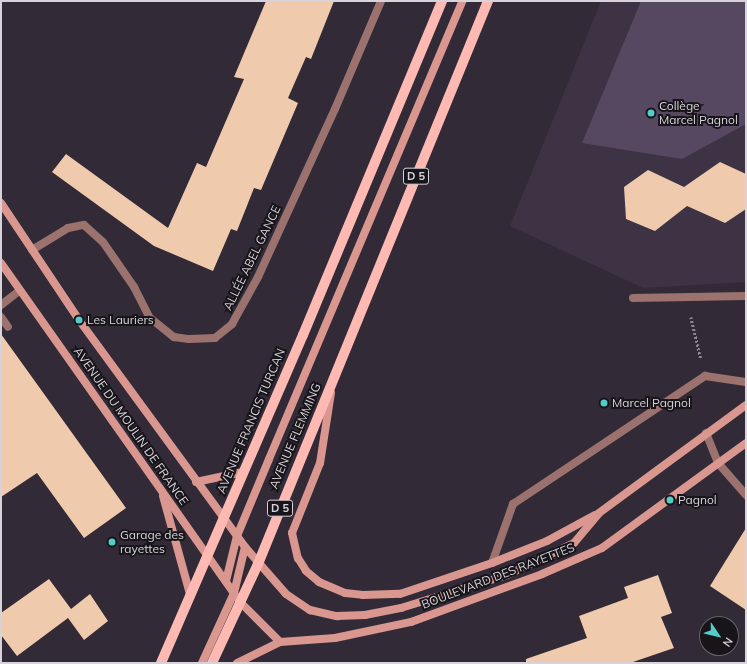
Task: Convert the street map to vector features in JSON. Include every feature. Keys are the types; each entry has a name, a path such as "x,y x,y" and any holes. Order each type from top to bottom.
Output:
{"main road":[{"name":"AVENUE FRANCIS TURCAN","path":"161,663 303,335 442,1"},
{"path":"226,581 237,536 462,1"},
{"name":"AVENUE FLEMMING","path":"212,663 258,564 488,1"},
{"name":"AVENUE DU MOULIN DE FRANCE","path":"1,204 79,320 223,518"},
{"name":"AVENUE DU MOULIN DE FRANCE","path":"1,263 19,291 162,489 241,602"},
{"path":"333,379 320,463 292,533 298,558 306,571 319,582 345,593 363,595 400,594 492,564 547,541 599,513"},
{"name":"BOULEVARD DES RAYETTES","path":"258,564 286,594 310,610 337,616 365,615 401,608 507,574 574,543 599,513 746,405"},
{"name":"BOULEVARD DES RAYETTES","path":"280,642 335,638 411,622 542,574 602,548 746,443"},
{"path":"196,482 243,472"},
{"path":"162,489 190,594"},
{"path":"223,518 258,564"},
{"path":"202,663 234,593 245,547"},
{"path":"237,663 280,642 241,602"}],"street":[{"name":"ALLÉE ABEL GANCE","path":"32,250 68,228 84,225 103,242 134,287 149,317 174,337 189,340 215,338 232,324 258,277 336,109 381,1"},
{"path":"1,305 19,291"},
{"path":"633,298 746,296"},
{"path":"1,317 8,327"},
{"path":"492,564 513,504 705,376 746,382"},
{"path":"706,433 718,463 746,496"}],"path":[{"path":"686,297 705,376"}],"shaded area":[{"name":"Collège Marcel Pagnol","path":"601,1 746,1 746,282 643,288 510,226"},
{"path":"641,1 746,1 746,124 682,159 582,143"}],"building":[{"path":"266,1 334,1 311,59 306,57 288,98 298,103 261,190 254,188 237,231 231,229 213,271 154,246 52,172 66,154 168,228 197,163 206,167 244,79 234,77"},
{"path":"720,162 746,174 746,209 725,223 687,206 655,231 626,219 624,187 648,170 684,187"},
{"path":"1,334 126,508 84,538 37,473 1,497"},
{"path":"746,528 746,610 710,586"},
{"path":"658,575 672,613 661,617 674,648 630,663 526,663 526,659 587,638 579,616 628,598 624,587"},
{"path":"49,579 71,609 90,594 108,621 84,640 68,618 17,656 1,635 1,613"}],"place":[{"name":"Collège Marcel Pagnol","path":"651,113"},
{"name":"Les Lauriers","path":"79,320"},
{"name":"Marcel Pagnol","path":"604,403"},
{"name":"Pagnol","path":"670,500"},
{"name":"Garage des rayettes","path":"112,542"}]}
